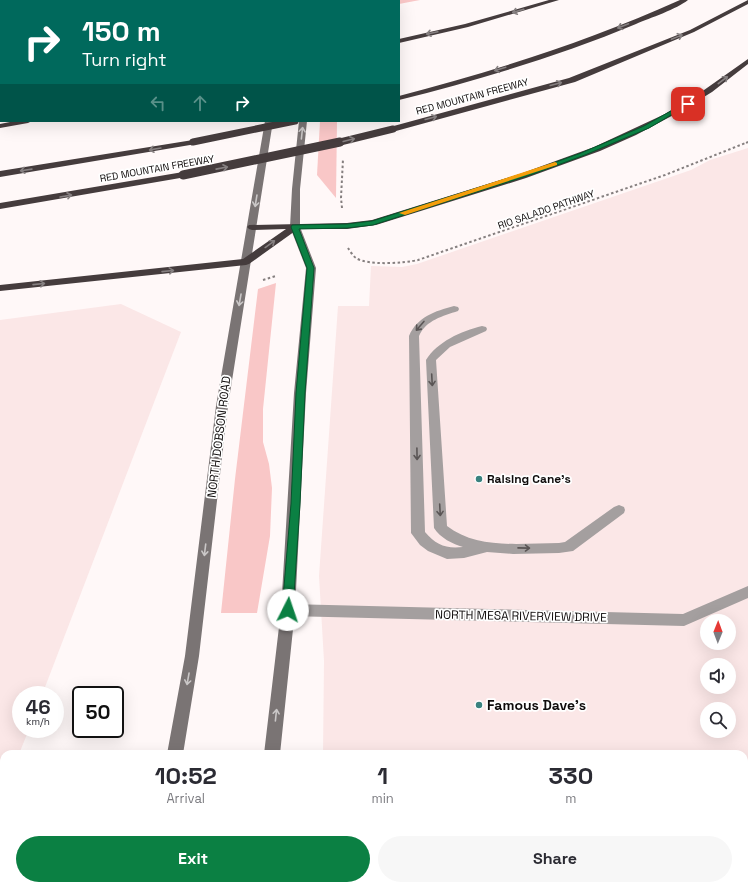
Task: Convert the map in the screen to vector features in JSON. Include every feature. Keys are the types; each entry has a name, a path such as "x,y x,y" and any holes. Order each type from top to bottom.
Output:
{"highway":[{"path":"400,41 466,26 556,0"},
{"name":"RED MOUNTAIN FREEWAY","path":"400,97 552,53 634,22 685,0"},
{"name":"RED MOUNTAIN FREEWAY","path":"0,206 183,175 331,144 393,129 572,80 692,31 748,2"},
{"path":"252,227 347,226 373,223 531,173 577,156 646,127 698,98 748,61"},
{"path":"0,126 22,122"},
{"name":"RED MOUNTAIN FREEWAY","path":"0,174 193,142 289,122"},
{"path":"0,288 246,262 295,227"}],"main road":[{"name":"NORTH DOBSON ROAD","path":"176,750 192,656 222,406 269,122"},
{"path":"272,750 288,610 296,504 300,393 311,268 295,227 296,189 303,122"}],"street":[{"path":"454,309 421,323 416,329 414,336 418,533 426,544 445,553 459,554 485,547"},
{"path":"482,329 442,348 435,353 431,360 441,528 448,536 458,541 485,547 559,548 568,547 619,510"},
{"name":"NORTH MESA RIVERVIEW DRIVE","path":"288,610 684,620 748,592"}],"path":[{"name":"RIO SALADO PATHWAY","path":"348,248 356,258 378,263 406,263 418,260 665,175 748,142"},
{"path":"343,155 341,198 343,214"},
{"path":"257,282 276,276"}],"shaded area":[{"path":"400,0 420,0 400,4"},
{"path":"320,122 337,122 336,198 317,175"},
{"path":"748,148 748,750 323,750 324,661 319,576 338,306 369,306 371,266 402,267 417,264 691,170 710,160"},
{"path":"276,283 263,409 263,442 269,464 272,488 270,536 257,613 221,613 235,479 258,289"},
{"path":"121,304 181,332 45,686 12,686 12,738 25,738 21,750 0,750 0,320"}],"slow traffic":[{"path":"402,213 531,173 555,164"}],"place":[{"name":"Raising Cane's","path":"479,479"},
{"name":"Famous Dave's","path":"479,705"}],"route":[{"path":"288,610 296,504 300,393 311,268 295,227 347,226 373,223 531,173 583,154 646,127 688,104"}]}
